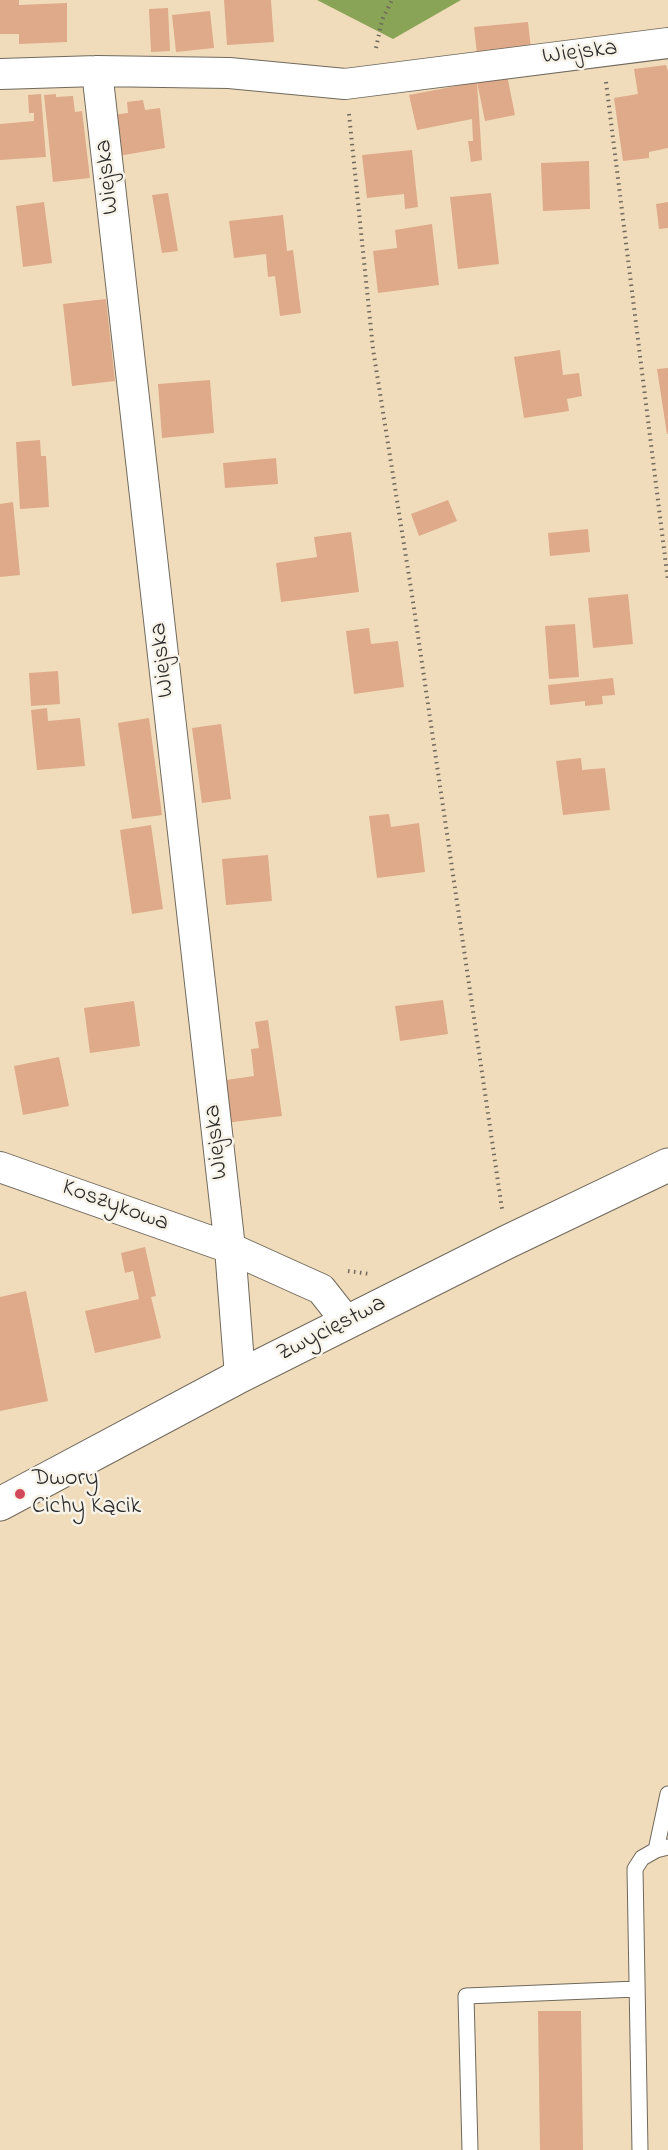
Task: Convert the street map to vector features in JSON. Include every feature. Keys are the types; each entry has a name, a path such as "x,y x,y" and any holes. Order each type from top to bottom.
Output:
{"street":[{"name":"Wiejska","path":"0,74 97,71 229,73 345,84 668,43"},
{"name":"Wiejska","path":"97,71 230,1248"},
{"name":"Zwycięstwa","path":"0,1504 240,1376 507,1242 668,1165"},
{"name":"Koszykowa","path":"0,1167 230,1248 321,1289 347,1322"},
{"path":"230,1248 240,1376"}],"lane":[{"path":"640,2150 635,1869 642,1858 662,1849 668,1794"},
{"path":"470,2150 466,1996 637,1989"}],"path":[{"path":"392,0 382,20 373,62 345,84 373,349 414,607 507,1242"},
{"path":"602,52 668,581"}],"green space":[{"path":"317,0 461,0 393,39"}],"building":[{"path":"0,0 19,0 19,5 67,3 67,42 19,44 19,34 0,34"},
{"path":"224,0 271,0 274,42 227,45"},
{"path":"168,8 170,51 151,52 149,9"},
{"path":"210,11 214,48 176,52 172,15"},
{"path":"528,22 531,49 477,54 474,27"},
{"path":"666,65 668,71 668,148 649,152 649,158 623,161 614,98 638,94 634,69"},
{"path":"507,75 515,115 485,121 477,82"},
{"path":"477,82 482,160 471,162 468,141 473,141 472,119 417,130 409,95"},
{"path":"41,94 46,157 0,160 0,124 34,121 34,113 29,113 28,95"},
{"path":"56,94 56,97 73,96 75,112 82,111 90,178 53,182 44,95"},
{"path":"143,100 145,110 160,108 165,148 118,156 112,115 128,113 127,102"},
{"path":"412,150 418,207 405,209 404,194 367,198 362,155"},
{"path":"589,161 590,209 543,211 541,163"},
{"path":"168,193 178,251 162,253 152,195"},
{"path":"491,193 499,264 458,269 450,197"},
{"path":"44,202 52,263 23,267 16,206"},
{"path":"668,202 668,228 659,229 656,204"},
{"path":"283,215 287,251 293,250 301,313 280,316 275,276 268,277 266,254 234,258 229,221"},
{"path":"432,224 439,285 378,293 373,251 397,248 395,230"},
{"path":"106,299 115,381 72,386 63,304"},
{"path":"560,350 563,375 579,373 582,396 567,399 569,411 524,418 514,357"},
{"path":"668,368 668,434 667,434 657,369"},
{"path":"210,380 214,433 162,438 158,384"},
{"path":"40,440 41,456 46,456 49,507 20,509 16,442"},
{"path":"276,458 278,484 225,488 223,463"},
{"path":"448,500 457,521 419,536 411,514"},
{"path":"13,502 20,575 0,577 0,504"},
{"path":"588,529 590,552 550,556 548,533"},
{"path":"351,532 359,592 281,602 276,563 317,557 314,537"},
{"path":"628,594 633,644 593,648 588,598"},
{"path":"575,624 579,677 549,679 545,626"},
{"path":"369,628 371,644 398,641 404,687 354,694 346,631"},
{"path":"58,671 60,704 31,706 29,673"},
{"path":"613,678 615,695 602,696 603,704 585,706 585,701 550,705 548,685"},
{"path":"47,708 48,721 80,718 85,766 37,770 31,710"},
{"path":"149,718 162,815 132,819 118,723"},
{"path":"221,724 231,799 202,803 192,728"},
{"path":"581,758 582,770 605,768 610,810 563,815 556,761"},
{"path":"389,814 391,827 419,823 425,872 377,878 369,816"},
{"path":"151,825 163,909 132,914 120,830"},
{"path":"268,855 272,901 226,905 222,859"},
{"path":"443,1000 448,1034 400,1041 395,1006"},
{"path":"134,1001 140,1046 90,1053 84,1008"},
{"path":"268,1020 282,1116 225,1123 219,1081 254,1076 251,1049 259,1048 255,1022"},
{"path":"59,1057 69,1106 23,1115 14,1066"},
{"path":"145,1247 156,1296 151,1297 161,1338 95,1353 85,1311 139,1299 133,1271 125,1273 121,1253"},
{"path":"26,1291 48,1401 0,1411 0,1297"},
{"path":"538,2011 581,2011 583,2150 540,2150"}],"place":[{"name":"Dwory Cichy Kącik","path":"20,1494"}]}
